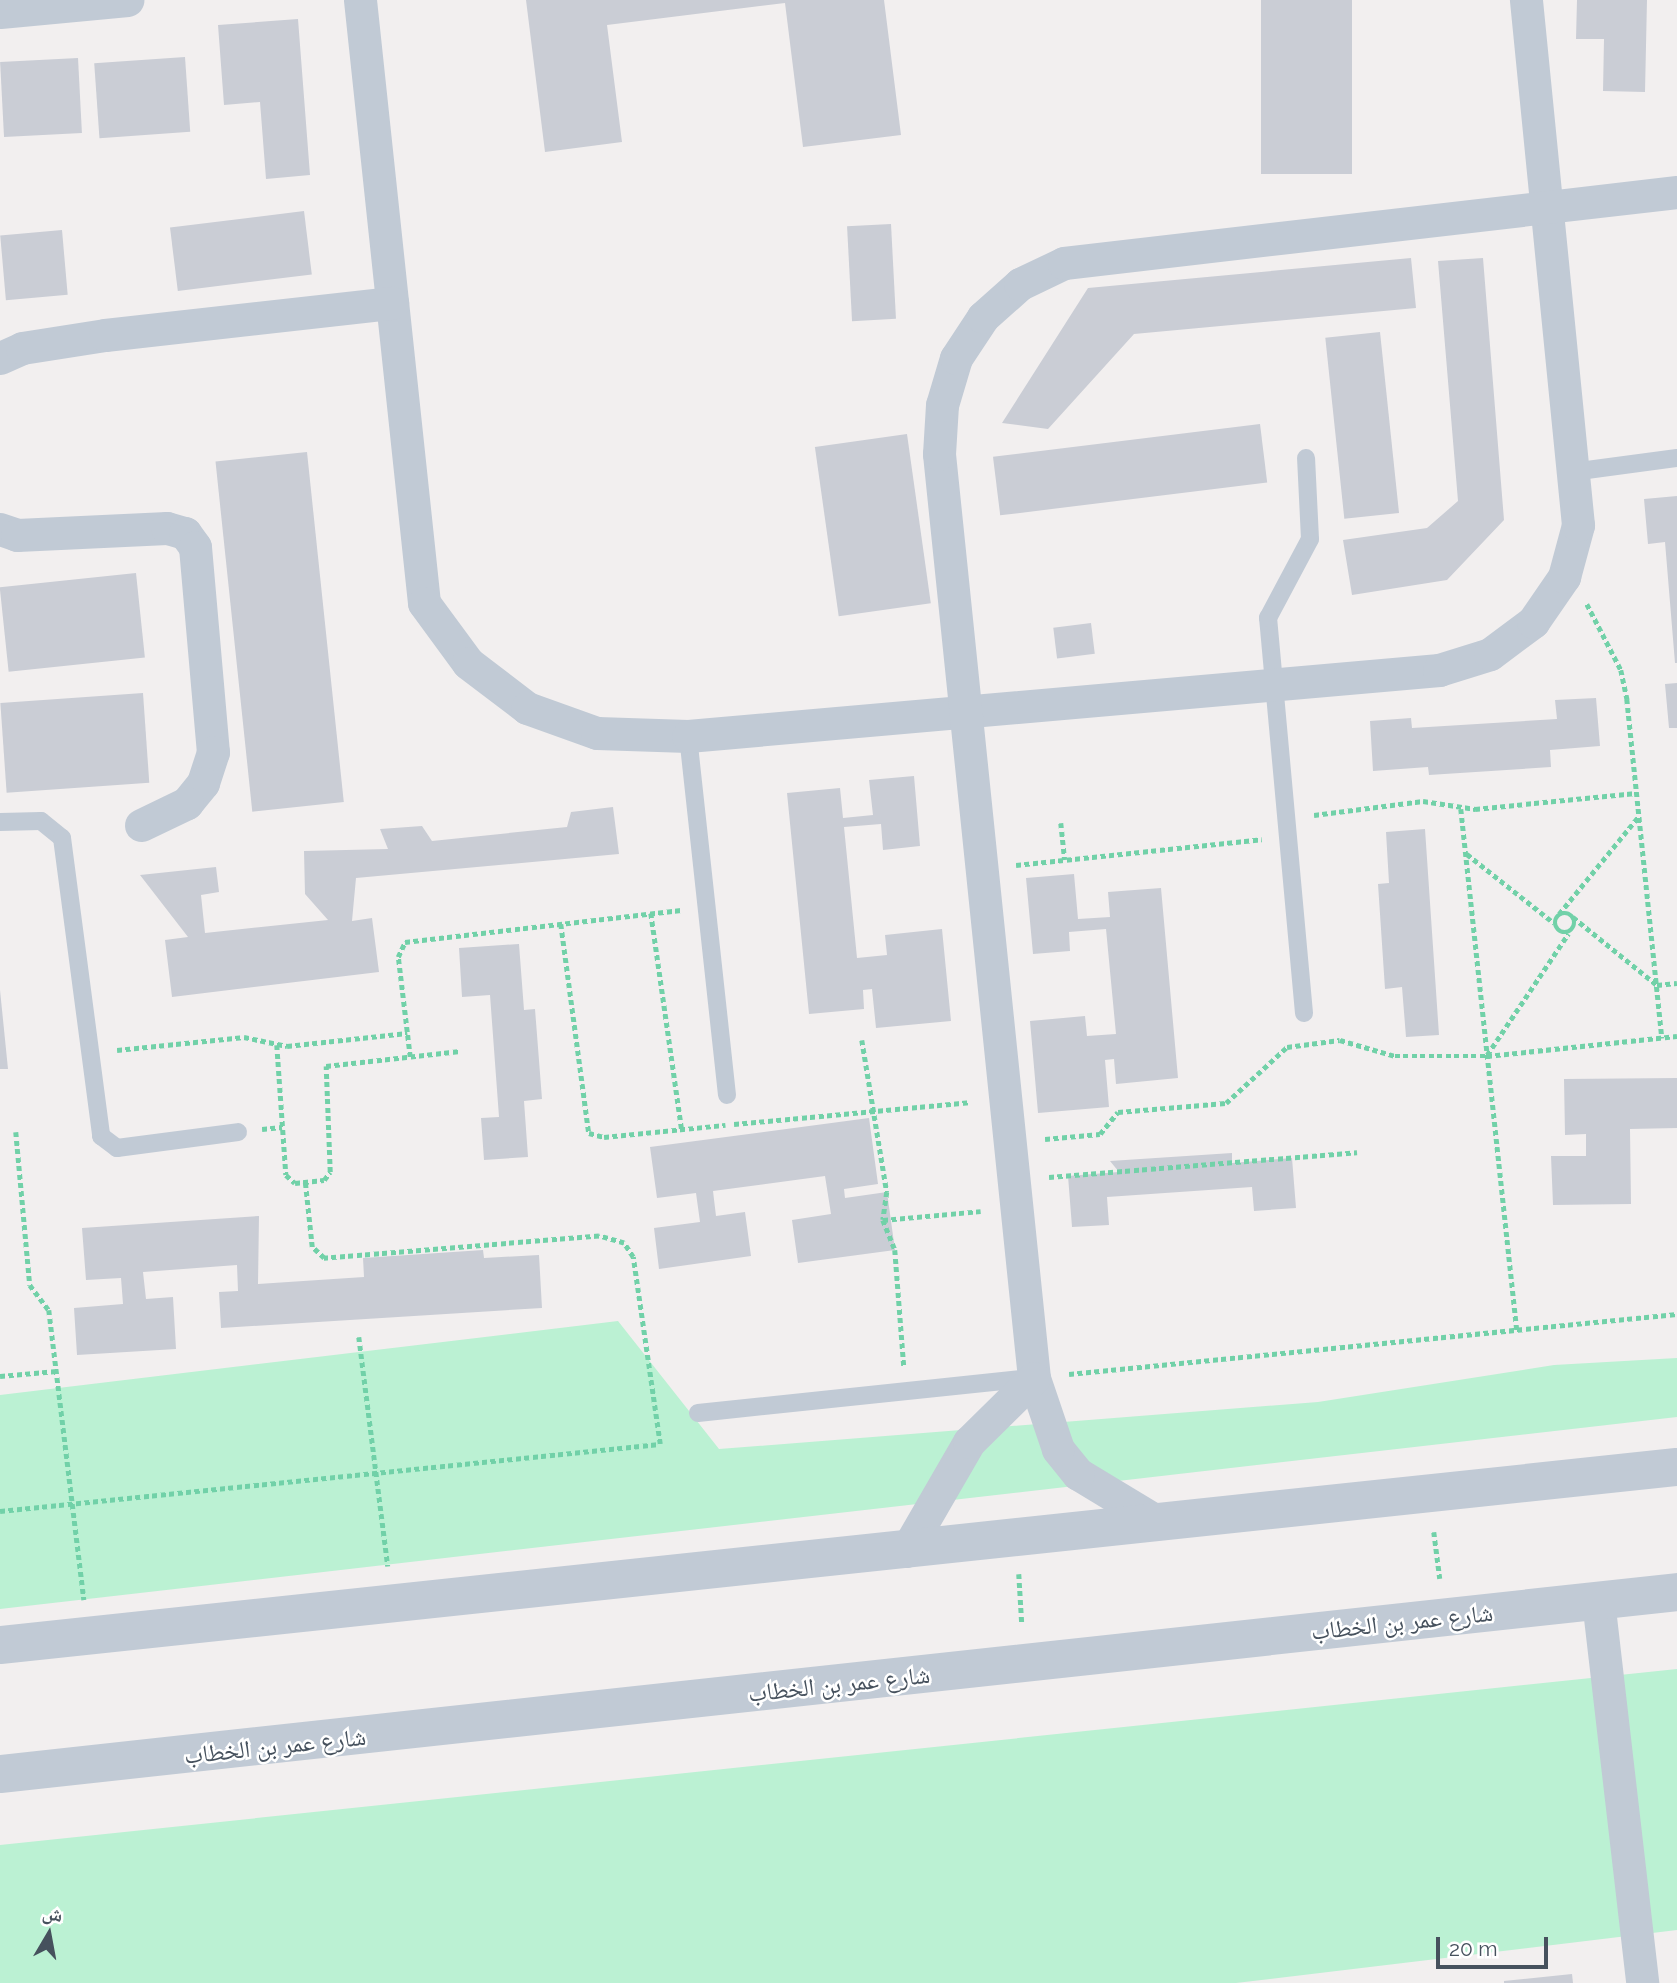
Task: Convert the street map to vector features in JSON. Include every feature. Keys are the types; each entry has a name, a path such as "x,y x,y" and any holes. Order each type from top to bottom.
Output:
{"street":[{"path":"0,12 127,0"},
{"path":"360,0 424,603 468,663 527,708 597,733 688,736 1274,681 1439,670 1490,654 1533,622 1564,577 1578,525 1526,0"},
{"path":"1156,1521 1079,1474 1058,1449 1034,1378 939,454 942,405 956,358 983,317 1020,284 1064,263 1677,192"},
{"path":"0,358 22,348 105,335 392,303"},
{"path":"0,529 17,534 167,528 185,533 195,547 213,752 203,783 187,803 141,825"},
{"path":"906,1551 969,1442 1034,1378"},
{"path":"0,1644 393,1606 906,1551 1156,1521 1677,1467"},
{"name":"شارع عمر بن الخطاب","path":"0,1774 1677,1592"},
{"path":"1598,1600 1642,1983"}],"lane":[{"path":"1304,1013 1270,609 1310,539 1306,458"},
{"path":"1572,472 1677,458"},
{"path":"688,736 703,908 727,1095"},
{"path":"0,822 41,821 62,838 90,1053 107,1144 127,1147 238,1132"},
{"path":"698,1413 1034,1378"}],"path":[{"path":"1564,577 1586,602 1621,670 1662,1038"},
{"path":"1286,818 1423,801 1461,809 1636,793"},
{"path":"1461,809 1517,1330"},
{"path":"1554,923 1639,816"},
{"path":"1061,823 1065,860"},
{"path":"981,869 1288,836"},
{"path":"1466,853 1568,934"},
{"path":"410,1057 398,957 405,942 703,908"},
{"path":"651,913 682,1130"},
{"path":"1559,914 1573,917 1657,985 1677,982"},
{"path":"1487,1056 1568,934 1573,917"},
{"path":"90,1053 244,1037 276,1045 407,1033"},
{"path":"1009,1142 1100,1134 1118,1112 1226,1103 1287,1047 1340,1040 1395,1056 1487,1056 1677,1036"},
{"path":"862,1040 887,1192 883,1220 895,1250 906,1391"},
{"path":"276,1045 286,1175 305,1181 324,1180 331,1169 323,1068 460,1051"},
{"path":"16,1132 30,1285 49,1310 88,1636"},
{"path":"883,1220 1015,1194 1357,1152"},
{"path":"0,1511 660,1444 633,1257 624,1243 608,1235 324,1258 312,1247 305,1181"},
{"path":"1034,1378 1677,1314"},
{"path":"359,1337 393,1606"},
{"path":"0,1376 57,1371"},
{"path":"1430,1493 1444,1617"},
{"path":"1016,1538 1025,1663"}],"green space":[{"path":"618,1321 719,1449 1318,1402 1554,1365 1677,1358 1677,1417 0,1609 0,1395"},
{"path":"1677,1669 1677,1930 1236,1983 0,1983 0,1845"}],"building":[{"path":"526,0 884,0 901,135 803,147 785,3 607,25 622,142 545,152"},
{"path":"1261,0 1352,0 1352,174 1261,174"},
{"path":"1577,0 1647,0 1645,92 1603,91 1604,39 1576,39"},
{"path":"298,19 310,175 266,179 260,102 224,105 218,25"},
{"path":"185,57 190,132 99,138 94,63"},
{"path":"78,58 82,133 4,137 0,62"},
{"path":"304,211 312,275 178,291 170,227"},
{"path":"891,224 896,319 852,321 847,226"},
{"path":"62,230 68,295 6,300 0,235"},
{"path":"1411,258 1416,308 1134,334 1048,429 1002,423 1088,288"},
{"path":"1483,258 1504,520 1447,580 1352,595 1343,540 1427,528 1458,501 1438,261"},
{"path":"1380,332 1399,513 1344,519 1325,338"},
{"path":"1260,424 1267,483 1000,515 993,457"},
{"path":"907,434 931,603 839,616 815,447"},
{"path":"307,452 344,802 252,812 216,462"},
{"path":"1677,496 1675,663 1665,542 1648,544 1644,499"},
{"path":"136,573 145,658 9,672 0,587"},
{"path":"1091,623 1095,654 1057,658 1053,628"},
{"path":"1677,683 1677,728 1669,728 1665,684"},
{"path":"143,693 149,783 7,793 0,703"},
{"path":"1596,698 1600,746 1550,750 1551,767 1429,775 1428,767 1373,771 1370,721 1411,718 1412,728 1557,719 1555,700"},
{"path":"914,776 920,846 883,850 881,824 844,827 857,958 887,955 885,935 942,929 951,1021 876,1028 872,989 863,990 864,1009 809,1014 787,793 840,788 843,818 873,815 869,780"},
{"path":"613,807 619,854 356,878 352,921 372,918 379,972 172,997 165,940 188,937 140,875 216,867 219,892 201,895 205,933 328,920 305,894 304,851 388,849 380,829 422,826 432,841 567,827 571,812"},
{"path":"1425,829 1439,1035 1406,1037 1402,987 1385,989 1378,884 1389,883 1386,832"},
{"path":"1074,874 1078,919 1110,917 1108,892 1161,888 1178,1078 1116,1084 1114,1059 1105,1060 1109,1107 1038,1113 1030,1021 1085,1016 1087,1036 1116,1034 1106,929 1069,932 1070,951 1033,954 1026,878"},
{"path":"519,944 524,1010 535,1009 542,1099 524,1101 528,1157 484,1160 481,1118 499,1117 490,995 462,997 459,948"},
{"path":"0,990 8,1069 0,1069"},
{"path":"1677,1078 1677,1128 1630,1129 1631,1204 1553,1205 1551,1156 1586,1156 1586,1134 1565,1135 1564,1079"},
{"path":"869,1118 878,1184 844,1189 845,1198 887,1192 895,1250 798,1263 792,1220 831,1214 825,1176 713,1191 716,1216 745,1212 751,1256 659,1269 654,1228 700,1222 696,1193 657,1198 650,1147"},
{"path":"1232,1153 1232,1163 1292,1158 1296,1208 1254,1211 1252,1187 1107,1197 1109,1225 1072,1227 1068,1176 1119,1172 1110,1161"},
{"path":"259,1216 258,1284 364,1277 363,1258 483,1250 484,1258 539,1255 542,1308 221,1328 219,1292 238,1291 237,1265 143,1272 146,1299 173,1297 176,1349 77,1355 74,1308 123,1304 121,1278 86,1280 82,1228"},
{"path":"1572,1974 1573,1983 1504,1983 1504,1981"}]}
